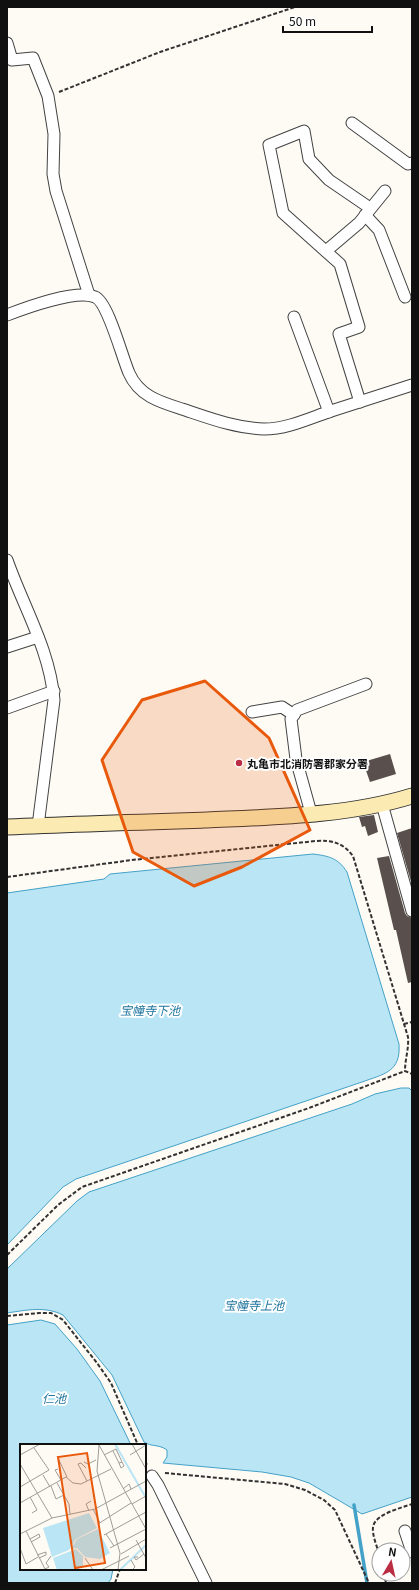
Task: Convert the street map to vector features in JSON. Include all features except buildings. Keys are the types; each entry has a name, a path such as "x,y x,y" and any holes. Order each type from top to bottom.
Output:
{"street":[{"path":"7,43 12,60 33,58 48,96 54,134 53,174 56,191 89,295"},
{"path":"352,123 408,164 412,163"},
{"path":"360,402 339,334 359,327 340,264 283,213 269,145 304,131 309,159 329,180 368,211 379,230 405,297"},
{"path":"326,251 359,223 385,192"},
{"path":"7,315 23,309 74,296 89,295 96,297 105,308 130,374 139,388 150,398 221,422 244,428 265,429 288,426 412,385"},
{"path":"294,317 329,412"},
{"path":"7,560 17,587 30,613 53,681 54,700 38,826"},
{"path":"7,647 38,637"},
{"path":"311,813 296,759 292,719 294,714 297,710 366,684"},
{"path":"7,708 54,691"},
{"path":"252,712 282,706 294,714"},
{"path":"7,827 254,818 311,813 382,804 412,796"},
{"path":"382,804 412,911"},
{"path":"152,1476 158,1485 206,1583"},
{"path":"405,1531 410,1542"}],"path":[{"path":"48,96 160,52 295,7"},
{"path":"7,877 132,860 327,840 337,843 347,848 353,856 404,1024 409,1044 405,1070"},
{"path":"404,1024 412,1022"},
{"path":"405,1070 412,1074"},
{"path":"7,1255 58,1205 82,1187 309,1108 405,1070"},
{"path":"7,1316 51,1313 63,1320 98,1363 110,1383 138,1444"},
{"path":"152,1476 158,1472 285,1484 304,1490 324,1500 335,1510 369,1583"},
{"path":"376,1542 373,1525 376,1520 382,1515 412,1504"},
{"path":"115,1583 120,1570"}],"highlighted area":[{"path":"205,681 269,738 310,830 242,867 194,886 133,852 102,760 142,700"}],"water":[{"name":"宝幢寺下池","path":"313,854 333,858 344,867 347,872 399,1044 399,1053 394,1066 384,1074 377,1077 76,1179 63,1187 7,1245 7,893 104,879 110,874"},
{"name":"宝幢寺上池","path":"401,1088 409,1088 412,1091 412,1497 362,1514 309,1483 291,1477 262,1472 163,1463 167,1457 167,1450 144,1442 112,1375 63,1315 49,1310 29,1310 7,1313 7,1269 77,1201 89,1192 352,1104 375,1094"},
{"name":"仁池","path":"41,1320 55,1324 77,1349 100,1381 131,1444 20,1444 20,1570 113,1570 111,1579 108,1583 7,1583 7,1325"}],"waterway":[{"path":"354,1505 367,1583"}],"place":[{"name":"丸亀市北消防署郡家分署","path":"239,763"}]}
